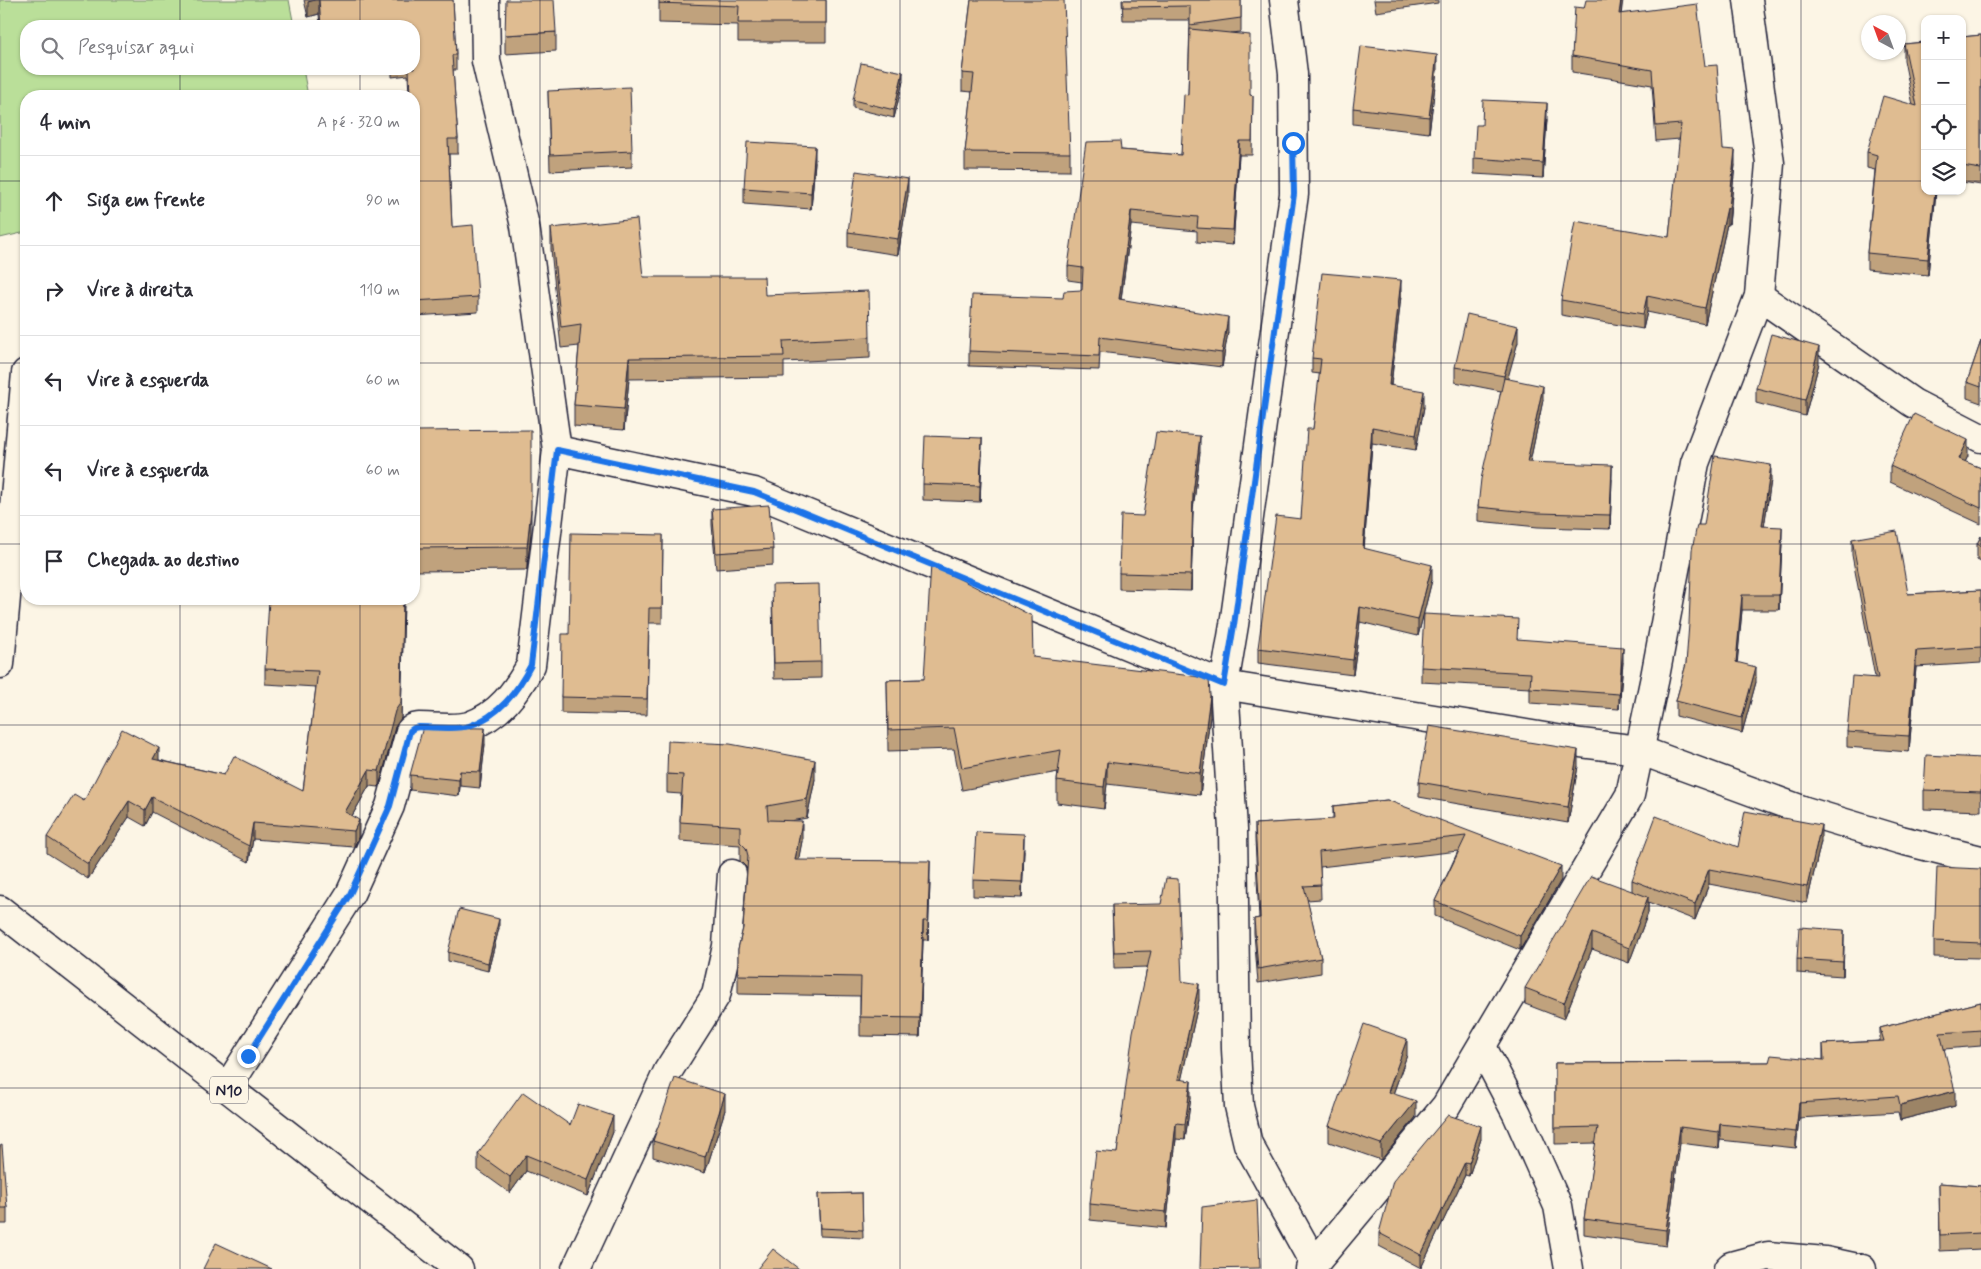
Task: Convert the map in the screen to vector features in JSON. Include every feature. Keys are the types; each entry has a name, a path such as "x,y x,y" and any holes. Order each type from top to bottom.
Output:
{"street":[{"path":"227,1088 350,894 390,806 410,731 419,727 468,726 487,717 505,704 520,686 531,665 557,450 525,226 486,62 485,0"},
{"path":"1284,0 1293,74 1294,194 1224,685 1233,829 1236,1040 1239,1106 1248,1144 1312,1266 1446,1106 1630,795 1696,463 1759,296 1770,163 1748,0"},
{"path":"1759,296 1913,403 1981,438"},
{"path":"0,664 20,440"},
{"path":"557,450 754,492 1224,685 1571,742 1639,750 1805,811 1901,840 1981,860"},
{"path":"576,1269 668,1070 716,995 727,946 732,874"},
{"name":"N10","path":"0,910 459,1269"},
{"path":"1482,1047 1517,1114 1558,1206 1570,1269"},
{"path":"1728,1269 1731,1266 1768,1256 1825,1261 1862,1269"}],"green space":[{"path":"0,0 289,0 293,20 20,20 20,75 304,75 307,90 20,90 20,233 0,238"}],"building":[{"path":"319,0 453,0 456,55 452,55 458,139 448,139 452,227 473,225 478,297 420,301 420,90 410,90 409,75 420,75 420,20 321,20"},
{"path":"506,0 554,0 556,32 505,35"},
{"path":"659,0 826,0 826,23 738,23 739,6 659,3"},
{"path":"971,0 1064,0 1070,153 965,152 974,74 962,73"},
{"path":"1123,0 1241,0 1241,18 1190,25 1190,6 1123,7"},
{"path":"1586,0 1621,0 1619,14 1697,4 1705,66 1717,65 1723,149 1735,150 1729,208 1727,208 1705,308 1647,296 1643,314 1561,300 1575,221 1669,237 1681,124 1656,126 1652,70 1572,56 1575,7 1584,8"},
{"path":"1190,29 1250,35 1250,95 1253,96 1252,141 1239,141 1233,230 1197,228 1198,217 1131,211 1119,299 1228,317 1222,353 1100,337 1099,356 969,351 972,295 1063,298 1064,291 1082,290 1083,268 1068,266 1086,142 1120,141 1121,150 1181,155 1184,94 1188,95"},
{"path":"1981,35 1981,169 1966,167 1966,37"},
{"path":"1921,42 1921,195 1935,195 1928,259 1867,253 1877,155 1867,152 1883,96 1917,106 1906,54 1906,44"},
{"path":"1361,46 1437,55 1429,117 1353,108"},
{"path":"861,63 903,72 894,110 853,100"},
{"path":"630,87 632,151 550,155 548,91"},
{"path":"1483,100 1547,103 1543,163 1474,158 1476,125 1482,125"},
{"path":"747,142 815,146 811,193 744,188"},
{"path":"856,171 908,179 898,239 848,232"},
{"path":"637,219 643,277 764,277 765,295 869,291 870,337 783,341 784,356 629,358 624,409 574,405 581,324 561,327 551,228"},
{"path":"1322,273 1401,280 1389,385 1424,391 1416,435 1372,427 1363,548 1432,565 1418,620 1360,607 1353,660 1258,648 1276,516 1301,519 1307,429 1313,429 1321,359 1312,358"},
{"path":"1467,314 1518,326 1504,376 1455,367"},
{"path":"1771,334 1819,347 1805,400 1756,388"},
{"path":"1981,341 1981,387 1967,382"},
{"path":"1504,378 1543,386 1527,462 1612,465 1610,515 1538,513 1478,507 1481,479"},
{"path":"1914,414 1968,440 1959,459 1981,468 1981,508 1890,466"},
{"path":"531,430 531,510 527,547 420,548 420,431"},
{"path":"1156,432 1200,436 1193,494 1191,575 1119,573 1121,515 1143,516"},
{"path":"925,436 982,438 980,486 923,484"},
{"path":"1715,456 1771,465 1762,526 1782,527 1779,595 1742,595 1736,662 1756,667 1742,718 1676,701 1686,664 1692,550 1697,525 1704,525"},
{"path":"769,505 773,549 716,553 712,509"},
{"path":"1897,531 1908,594 1981,590 1981,647 1916,651 1909,736 1847,732 1852,676 1878,678 1852,539"},
{"path":"571,533 663,535 662,608 649,608 647,699 561,697 562,634 569,634"},
{"path":"1981,536 1981,546 1977,544"},
{"path":"931,564 1032,616 1033,657 1209,678 1210,696 1200,773 1107,762 1104,787 1057,781 1061,750 962,768 954,728 888,730 887,680 924,679"},
{"path":"819,584 821,662 774,663 772,585"},
{"path":"269,605 403,605 401,702 395,711 379,771 369,770 345,812 359,820 354,831 253,823 249,846 152,797 145,810 129,801 88,864 47,837 74,795 84,801 122,729 159,748 153,759 224,775 234,756 303,791 318,671 265,669"},
{"path":"1424,614 1518,619 1517,639 1623,647 1619,694 1530,688 1531,673 1421,667"},
{"path":"1429,726 1578,750 1568,807 1419,782"},
{"path":"423,727 485,728 480,772 460,771 459,780 410,775"},
{"path":"668,741 730,744 815,760 807,799 767,806 768,820 802,821 795,860 930,861 928,921 923,921 920,1018 860,1017 861,977 738,975 738,949 743,928 748,856 746,848 740,842 740,826 680,822 683,775 667,774"},
{"path":"1926,755 1981,758 1981,792 1924,790"},
{"path":"1387,800 1561,866 1520,936 1435,901 1466,836 1319,852 1321,885 1304,886 1321,958 1258,969 1254,919 1260,918 1255,824 1334,819 1333,806"},
{"path":"1745,811 1821,825 1807,887 1709,869 1695,904 1632,880 1656,816 1738,847"},
{"path":"976,832 1024,834 1022,882 973,880"},
{"path":"1937,867 1981,869 1981,943 1934,941"},
{"path":"1591,876 1648,897 1629,948 1592,933 1564,1003 1525,988"},
{"path":"1166,878 1178,879 1182,981 1199,984 1178,1079 1191,1081 1185,1124 1176,1123 1166,1212 1090,1204 1096,1151 1117,1153 1133,1032 1151,951 1114,952 1112,905 1161,904"},
{"path":"459,909 499,919 488,963 448,952"},
{"path":"1799,927 1844,930 1843,962 1797,959"},
{"path":"1981,1002 1981,1030 1940,1033 1955,1091 1900,1105 1898,1096 1799,1103 1796,1132 1720,1124 1719,1132 1680,1127 1666,1230 1584,1219 1598,1127 1555,1128 1555,1063 1769,1062 1771,1055 1824,1060 1823,1044 1884,1041 1880,1028"},
{"path":"1364,1024 1407,1039 1388,1092 1416,1101 1381,1144 1329,1126"},
{"path":"675,1078 725,1094 705,1157 653,1141"},
{"path":"523,1092 570,1125 578,1104 613,1116 588,1180 526,1155 510,1177 478,1154"},
{"path":"1448,1115 1481,1126 1469,1163 1465,1162 1421,1255 1379,1233 1393,1181"},
{"path":"2,1145 7,1208 0,1208 0,1146"},
{"path":"1939,1183 1981,1186 1981,1233 1940,1235"},
{"path":"862,1193 863,1230 820,1228 818,1194"},
{"path":"1257,1200 1260,1268 1200,1269 1202,1207"},
{"path":"216,1243 272,1269 203,1269"},
{"path":"773,1249 799,1269 757,1269"}],"route":[{"path":"248,1056 350,894 390,806 410,731 419,727 468,726 487,717 505,704 520,686 531,665 557,450 754,492 1224,685 1294,194 1293,143"}]}
